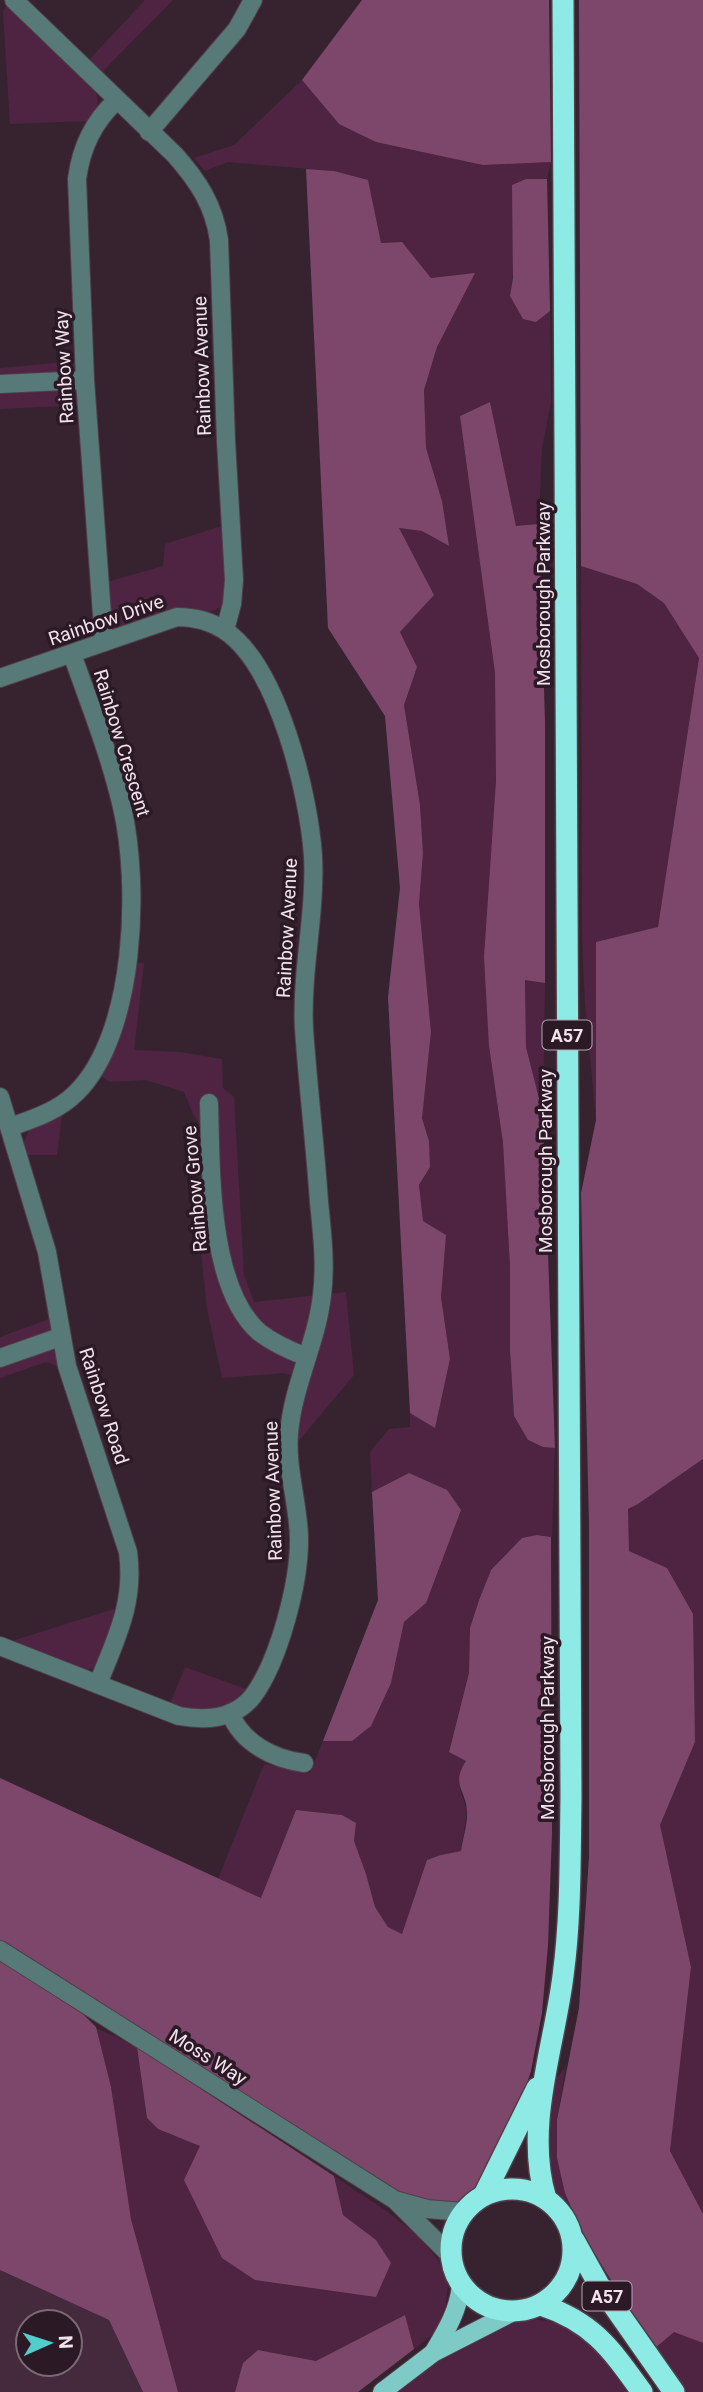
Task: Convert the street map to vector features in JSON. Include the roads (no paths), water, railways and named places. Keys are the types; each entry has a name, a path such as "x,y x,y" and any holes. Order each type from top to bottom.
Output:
{"highway":[{"name":"Mosborough Parkway","path":"546,2199 537,2155 540,2107 563,1975 568,1912 571,1798 563,0"},
{"name":"Mosborough Parkway","path":"484,2195 547,2067"},
{"path":"484,2195 515,2189 546,2199"},
{"name":"A57","path":"451,2256 451,2240 456,2225 464,2212 484,2195"},
{"name":"A57","path":"546,2199 557,2208 582,2258 674,2392"},
{"name":"A57","path":"571,2234 573,2255 568,2275 557,2292 541,2305 581,2322 603,2342 642,2392"},
{"path":"451,2256 454,2271 461,2284 470,2296 483,2305 513,2312 541,2305"}],"main road":[{"path":"433,2353 450,2323 460,2296 461,2284"},
{"path":"382,2392 433,2353 513,2312"}],"street":[{"name":"Rainbow Avenue","path":"14,0 191,173 212,208 218,232 234,580 232,604 225,630 247,652 270,692 298,766 310,825 313,885 304,1027 324,1259 320,1312 295,1396 288,1437 299,1539 296,1583 268,1667 254,1694 238,1710 230,1713"},
{"path":"149,132 237,29 253,0"},
{"name":"Rainbow Way","path":"104,642 85,380 77,179 84,147 91,132 116,101"},
{"path":"0,384 85,380"},
{"name":"Rainbow Drive","path":"0,678 177,617 200,619 225,630"},
{"name":"Rainbow Crescent","path":"10,1127 40,1117 65,1102 89,1077 113,1030 126,974 130,907 127,834 113,773 72,654"},
{"name":"Rainbow Road","path":"0,1097 47,1252 66,1366 121,1528 131,1569 127,1608 98,1684"},
{"name":"Rainbow Grove","path":"209,1103 215,1210 225,1275 245,1316 260,1332 307,1357"},
{"path":"0,1358 60,1337"},
{"path":"0,1646 179,1716 214,1718 230,1713 239,1731 247,1739 272,1755 304,1763"},
{"name":"Moss Way","path":"0,1950 395,2200 451,2256"},
{"name":"Moss Way","path":"395,2200 426,2209 464,2212"}]}
